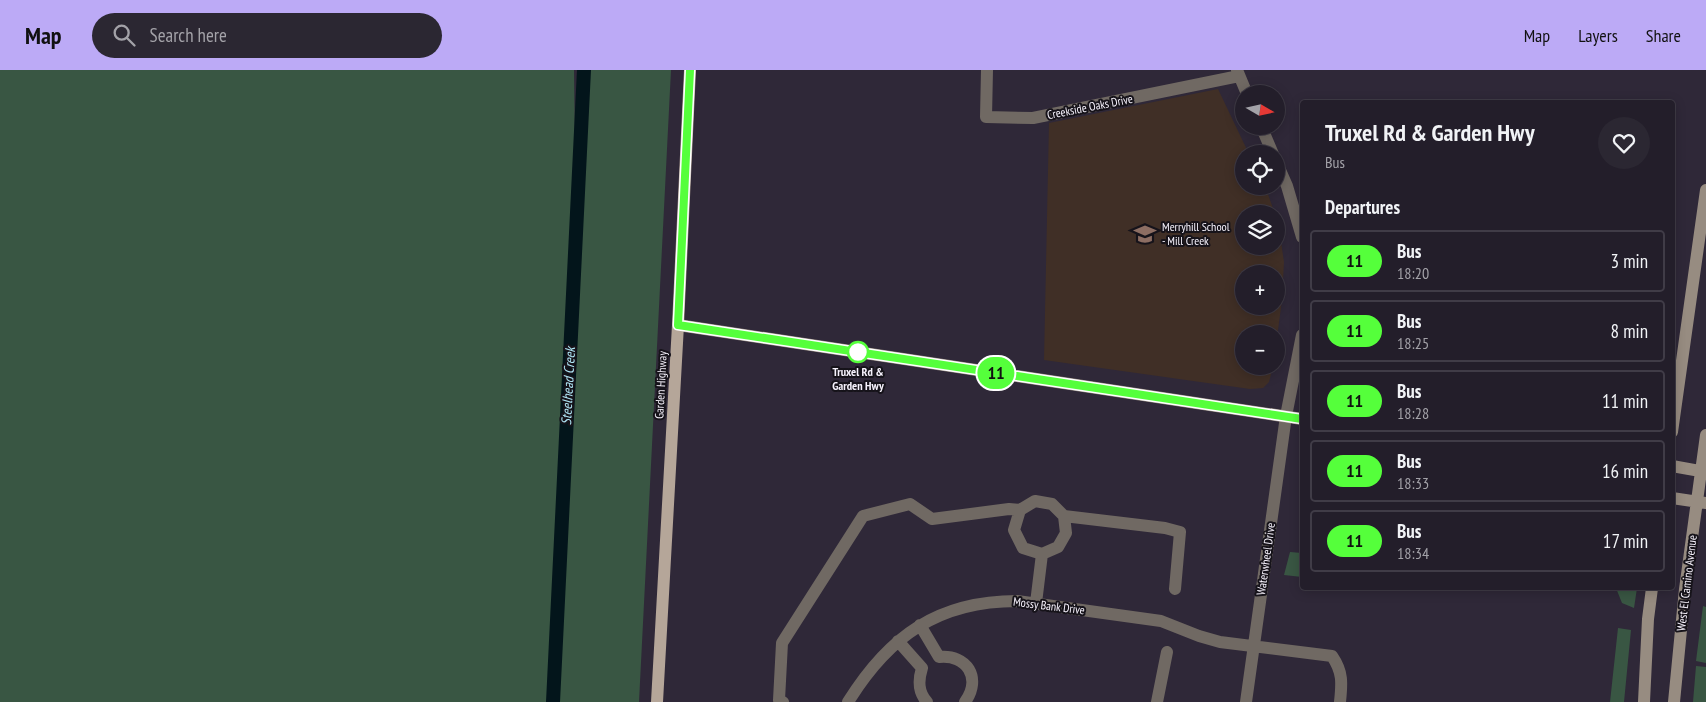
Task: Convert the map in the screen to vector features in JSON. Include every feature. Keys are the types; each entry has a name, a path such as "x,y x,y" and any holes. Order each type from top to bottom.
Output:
{"main road":[{"name":"Garden Highway","path":"657,702 690,70"},
{"path":"1675,411 1706,190"},
{"path":"678,325 1300,419"},
{"name":"West El Camino Avenue","path":"1674,702 1683,606 1701,502 1706,435"},
{"path":"1675,466 1703,471"},
{"path":"1675,498 1701,502"},
{"path":"1644,702 1648,619 1652,590"}],"street":[{"name":"Creekside Oaks Drive","path":"987,70 986,117 1024,118 1043,116 1238,73"},
{"path":"1238,73 1243,85"},
{"path":"1285,181 1300,230"},
{"name":"Waterwheel Drive","path":"1246,702 1286,416 1300,345"},
{"path":"783,702 779,700 782,643 863,516 910,504 932,519 1008,508 1020,510 1035,501 1052,504 1064,516 1165,528 1180,532 1175,589"},
{"path":"1020,510 1014,530 1023,548 1042,554 1058,548 1066,533 1064,516"},
{"path":"1036,603 1042,554"},
{"name":"Mossy Bank Drive","path":"848,702 873,666 898,641 920,625 938,615 971,604 994,601 1036,603 1160,621 1210,640 1332,656 1340,667 1342,685 1340,702"},
{"path":"920,625 938,657 956,658 964,662 969,669 973,686 965,702"},
{"path":"898,641 922,668 919,684 920,692 927,702"},
{"path":"1158,702 1167,652"}],"shaded area":[{"name":"Merryhill School - Mill Creek","path":"1218,89 1235,125 1235,135 1240,135 1245,145 1235,145 1235,195 1268,195 1272,205 1235,205 1235,255 1283,255 1284,265 1235,265 1235,315 1280,315 1279,325 1235,325 1235,375 1271,375 1269,382 1263,388 1250,389 1044,360 1049,123"}],"green space":[{"path":"0,70 574,70 577,303 587,70 671,70 639,702 0,702"},
{"path":"1290,552 1300,553 1300,577 1284,575"},
{"path":"1617,590 1637,590 1634,608 1622,603"},
{"path":"1703,606 1706,607 1706,663 1696,661"},
{"path":"1618,628 1631,630 1624,702 1610,702"},
{"path":"1696,666 1706,667 1706,702 1693,702"}],"waterway":[{"name":"Steelhead Creek","path":"553,702 584,70"}],"bus line":[{"name":"11","path":"690,70 678,325 1300,419"}],"place":[{"name":"Merryhill School - Mill Creek","path":"1145,234"},
{"name":"Truxel Rd & Garden Hwy","path":"858,352"}]}
